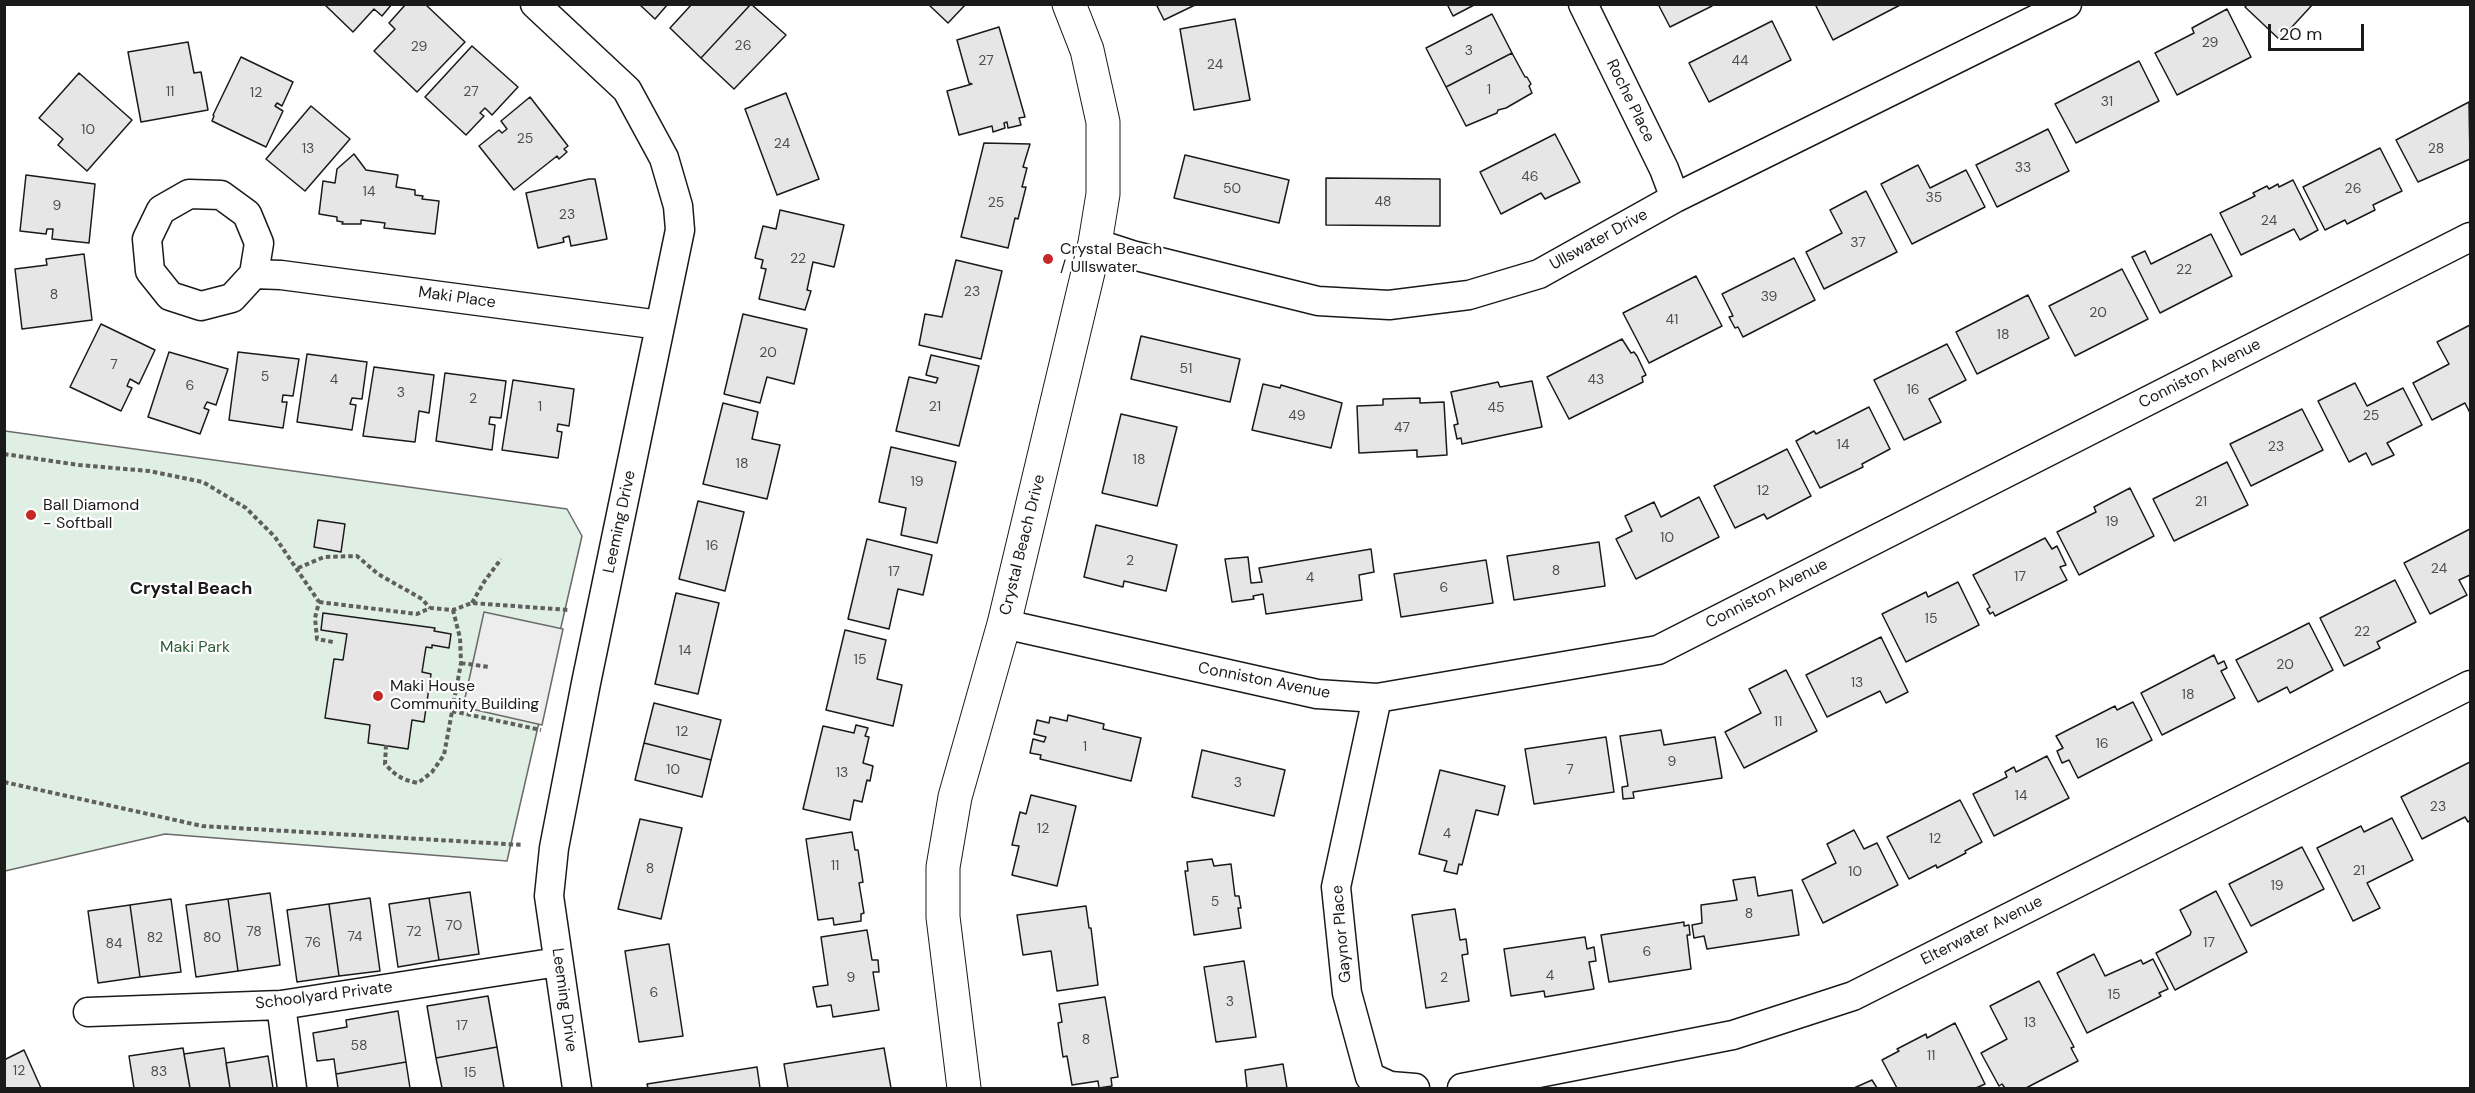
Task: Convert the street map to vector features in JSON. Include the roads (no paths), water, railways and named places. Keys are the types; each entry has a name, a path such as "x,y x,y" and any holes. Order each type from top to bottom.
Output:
{"street":[{"name":"Leeming Drive","path":"535,4 627,90 664,158 678,206 680,230 554,848 549,896 577,1089"},
{"name":"Crystal Beach Drive","path":"964,1089 943,917 943,867 955,797 1004,624 1095,243 1103,194 1104,122 1087,50 1069,4"},
{"name":"Roche Place","path":"1583,4 1664,169 1675,198"},
{"name":"Ullswater Drive","path":"1095,243 1132,255 1318,301 1389,305 1469,295 1539,274 1675,198 2030,13 2067,4"},
{"name":"Conniston Avenue","path":"1004,624 1317,694 1377,698 1658,650 2470,237"},
{"name":"Maki Place","path":"254,274 281,274 660,325"},
{"name":"Elterwater Avenue","path":"1462,1089 1733,1035 1852,996 2470,685"},
{"name":"Gaynor Place","path":"1377,698 1336,887 1347,993 1370,1077 1402,1087"},
{"name":"Schoolyard Private","path":"88,1012 281,1005 558,962"},
{"path":"281,1005 292,1089"}],"place":[{"name":"Crystal Beach / Ullswater","path":"1048,259"},
{"name":"Ball Diamond - Softball","path":"31,515"},
{"name":"Maki House Community Building","path":"378,696"}],"district":[{"name":"Crystal Beach","path":"191,589"}],"park label":[{"name":"Maki Park","path":"195,648"}]}
